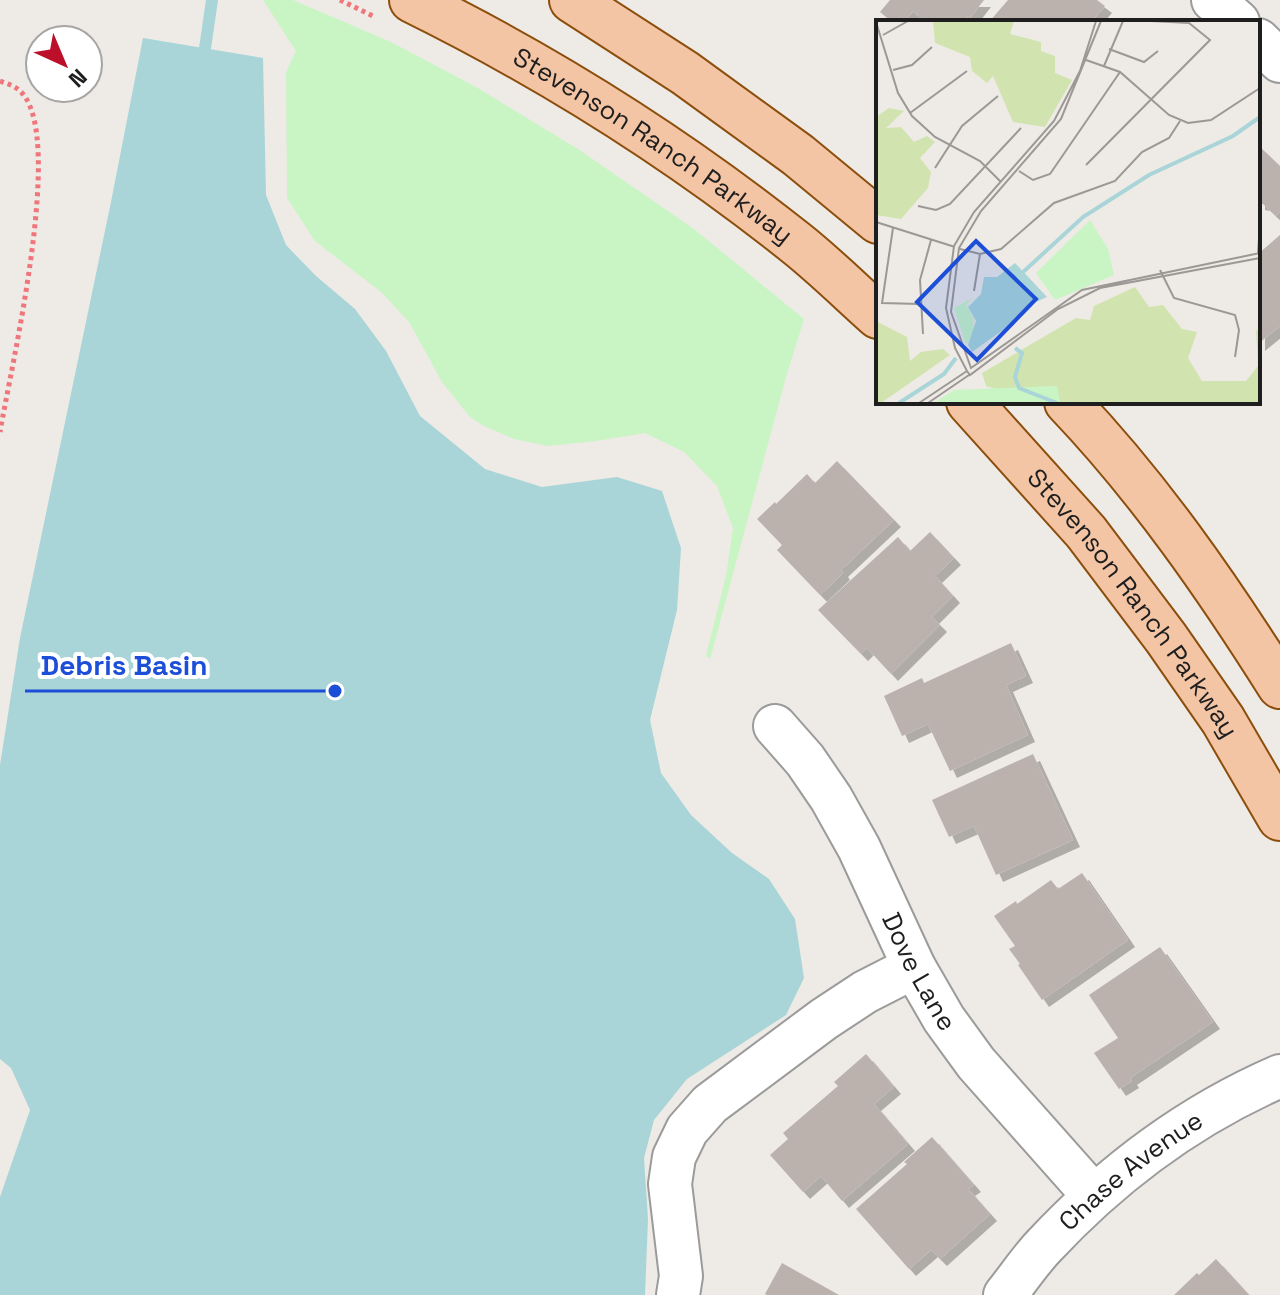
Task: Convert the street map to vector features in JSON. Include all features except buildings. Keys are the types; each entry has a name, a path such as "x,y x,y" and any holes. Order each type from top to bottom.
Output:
{"main road":[{"name":"Stevenson Ranch Parkway","path":"412,0 475,31 596,103 710,178 799,245 876,314"},
{"path":"572,0 685,73 798,155 876,219"},
{"name":"Stevenson Ranch Parkway","path":"971,404 1086,532 1166,638 1223,720 1280,818"},
{"path":"1069,404 1171,524 1280,686"}],"street":[{"path":"1260,42 1280,61"},
{"name":"Dove Lane","path":"775,726 805,760 831,798 859,848 914,967 944,1019 976,1063 1094,1196"},
{"path":"678,1295 681,1276 670,1184 674,1157 687,1130 710,1104 824,1019 865,992 914,967"},
{"name":"Chase Avenue","path":"1005,1295 1041,1249 1094,1196 1140,1158 1195,1120 1280,1076"}],"path":[{"path":"0,81 21,92 29,105 38,142 38,180 31,255 0,432"}],"green space":[{"path":"263,0 293,0 391,42 476,87 578,149 694,229 804,319 710,659 706,656 726,576 733,528 717,486 684,452 645,433 548,446 514,439 469,416 442,382 409,322 381,292 315,241 287,198 286,72 296,51"}],"water":[{"path":"143,38 263,58 266,195 286,245 355,309 386,351 420,416 485,469 542,487 617,477 662,491 681,548 677,610 650,720 661,773 691,815 732,853 769,879 795,919 804,978 786,1015 687,1079 654,1120 644,1158 648,1219 645,1295 0,1295 0,1197 30,1110 11,1068 0,1059 0,765 20,638"}],"waterway":[{"path":"203,62 212,0"}],"place":[{"name":"Debris Basin","path":"335,691"}]}
